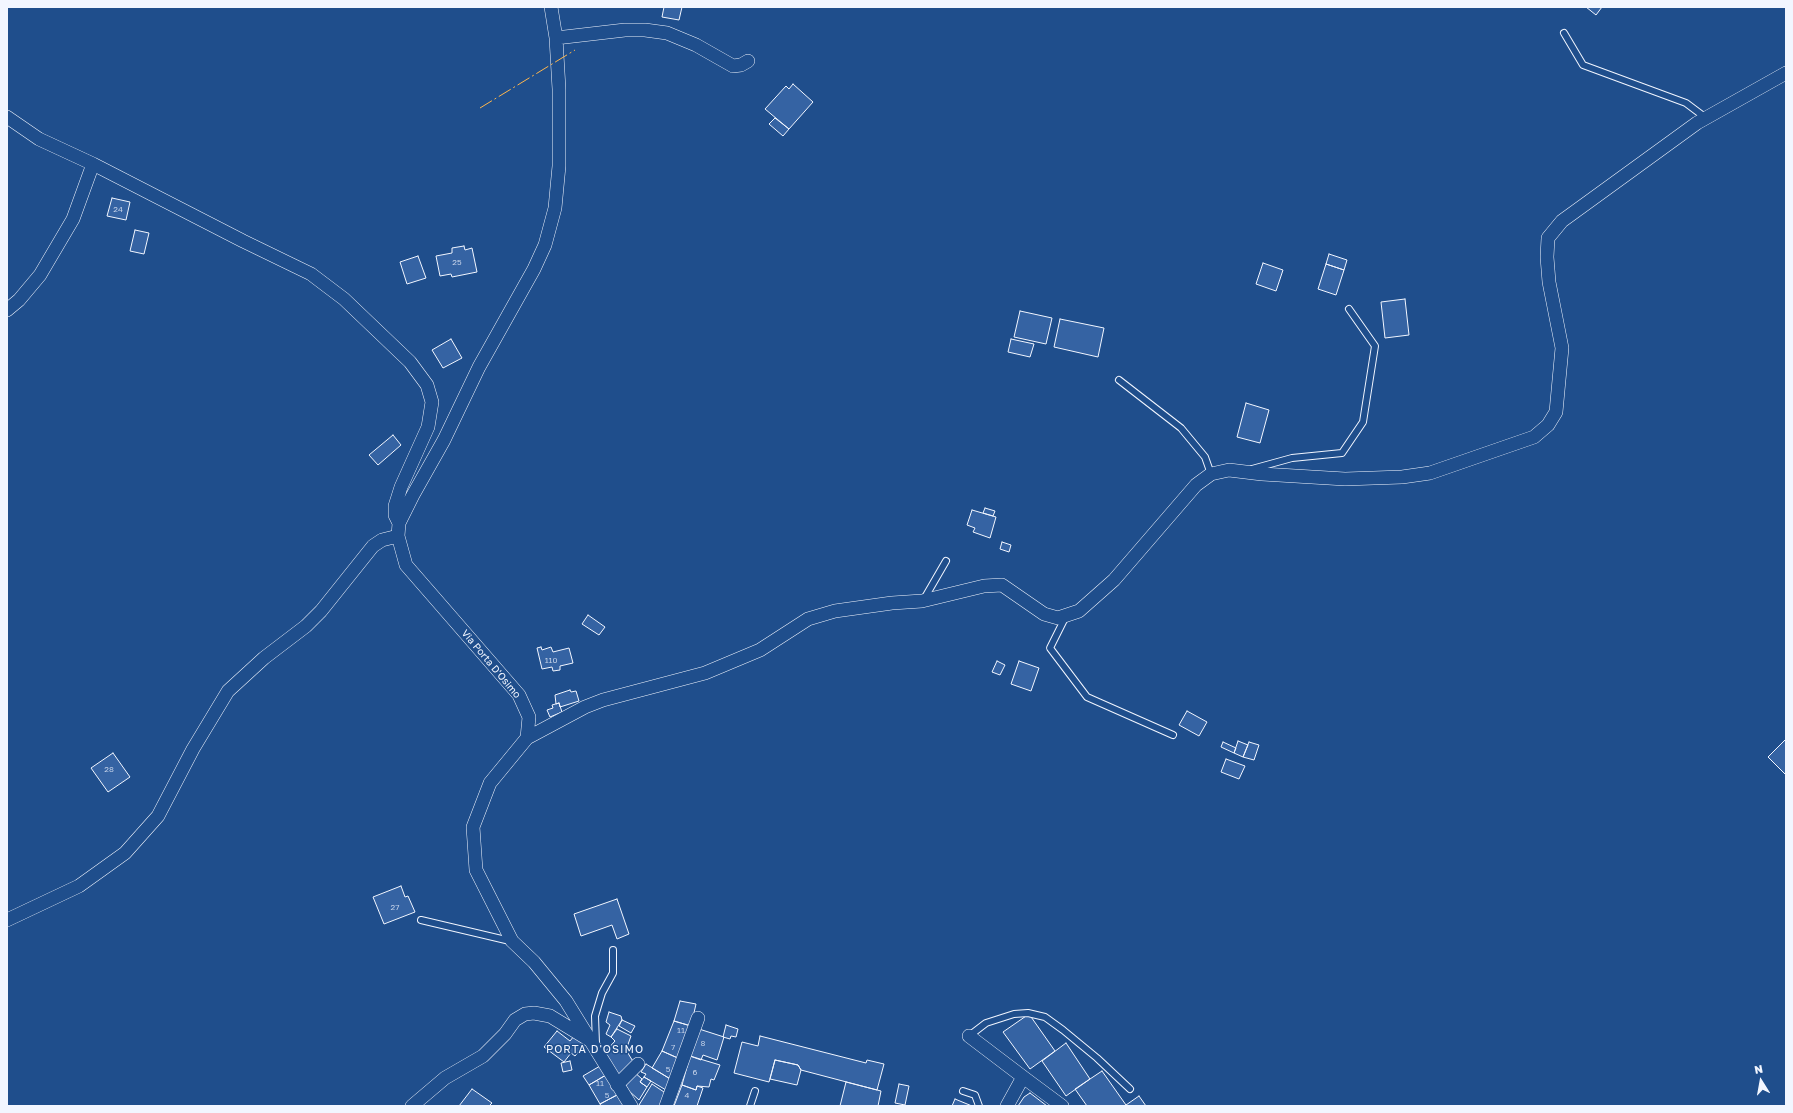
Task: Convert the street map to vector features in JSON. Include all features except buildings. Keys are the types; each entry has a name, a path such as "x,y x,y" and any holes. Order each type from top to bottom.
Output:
{"street":[{"path":"7,920 79,886 125,853 158,816 192,749 228,691 264,658 306,626 322,611 373,546 399,530 479,367 534,269 545,245 554,208 559,166 559,89 556,38 550,7"},
{"path":"556,38 625,30 645,30 667,33 696,45 733,66 741,65 748,61"},
{"path":"631,1106 617,1085 595,1045 566,1001 534,962 512,941 476,870 473,827 490,783 527,738 591,704 705,673 760,650 808,619 835,611 892,603 922,601 984,586 1002,585 1044,614 1058,618 1067,615 1079,610 1114,580 1196,485 1211,474 1229,470 1345,479 1402,477 1430,473 1534,437 1548,425 1556,412 1562,348 1549,282 1547,257 1548,238 1562,221 1706,118 1786,73"},
{"name":"Via Porta D'Osimo","path":"7,117 39,139 93,164 311,274 344,299 410,362 427,385 432,402 428,427 401,488 395,506 395,515 406,565 519,695 529,717 527,738"},
{"path":"7,310 19,300 44,268 73,219 93,164"},
{"path":"412,1106 445,1078 483,1056 505,1034 515,1020 525,1014 534,1013 550,1016 595,1045"},
{"path":"666,1106 698,1018"},
{"path":"969,1036 1062,1106"},
{"path":"617,1085 638,1064"},
{"path":"1007,1106 1023,1077"}],"lane":[{"path":"1564,33 1583,65 1686,103 1706,118"},
{"path":"1243,472 1292,458 1342,453 1364,422 1375,346 1349,310"},
{"path":"1119,380 1182,428 1205,457 1211,474"},
{"path":"922,601 946,561"},
{"path":"1067,615 1050,648 1087,697 1174,735"},
{"path":"421,920 512,941"},
{"path":"595,1045 595,1016 602,993 613,973 612,950"},
{"path":"969,1036 986,1024 1014,1014 1028,1014 1044,1018 1063,1030 1097,1058 1130,1089"},
{"path":"750,1106 755,1091"},
{"path":"963,1091 975,1095 978,1106"}],"power":[{"path":"480,108 575,50"}],"district":[{"name":"PORTA D'OSIMO","path":"595,1050"}]}
